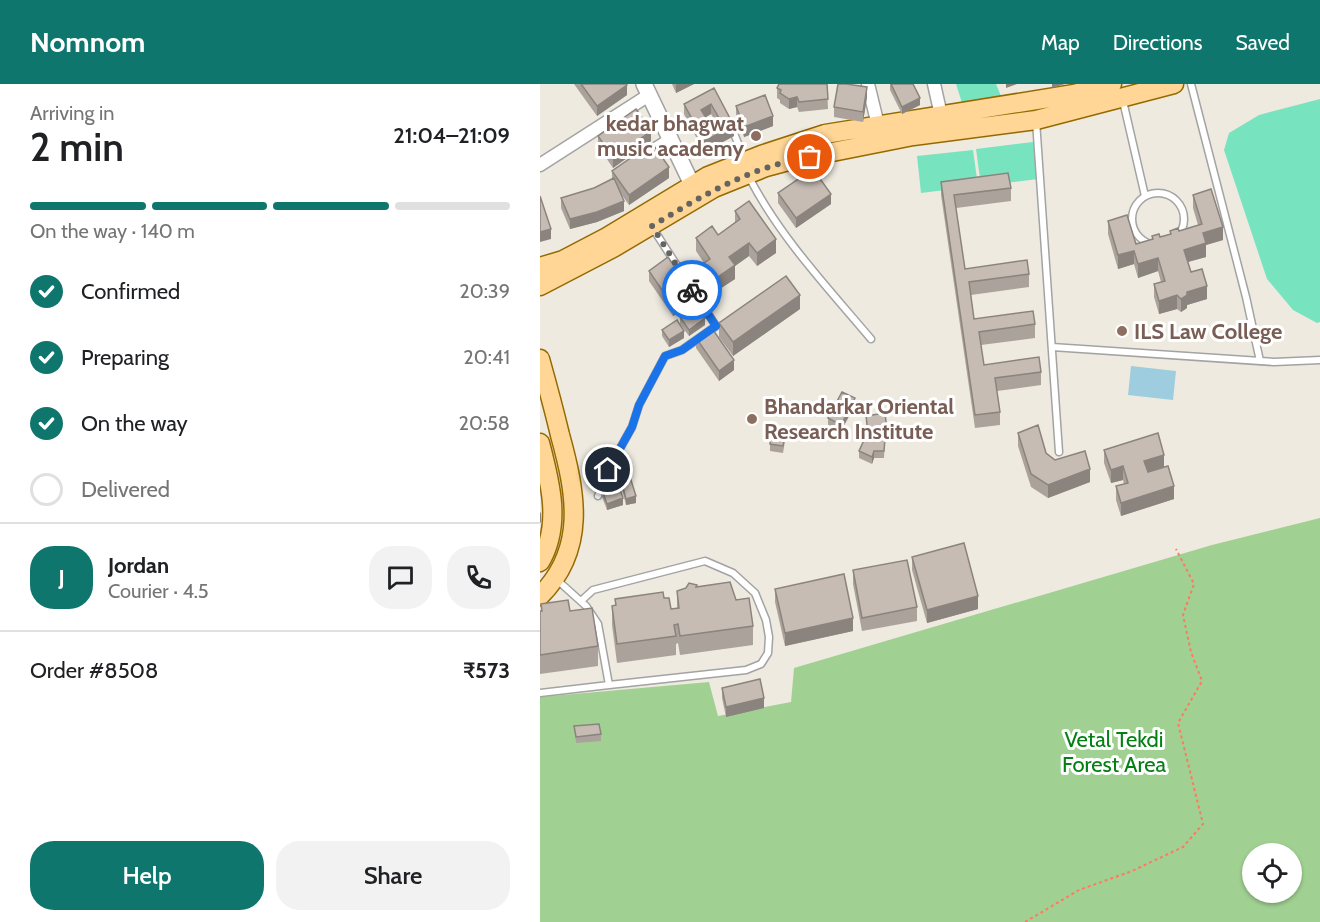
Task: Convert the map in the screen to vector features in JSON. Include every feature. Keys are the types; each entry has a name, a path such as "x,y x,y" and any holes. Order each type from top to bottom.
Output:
{"main road":[{"path":"540,267 562,260 696,192 714,188 747,168 825,134 1082,88 1117,91 1174,84"},
{"path":"747,168 913,136 1036,120 1117,91"},
{"path":"540,286 652,226 696,192"},
{"path":"540,359 569,468 574,506 574,527 568,552 555,578 540,596"},
{"path":"540,443 553,506 548,546 540,562"}],"street":[{"path":"868,84 878,125"},
{"path":"934,84 941,115"},
{"path":"540,165 646,89 696,192"}],"lane":[{"path":"1191,84 1246,297 1260,362"},
{"path":"1117,91 1145,196"},
{"path":"728,120 755,189 801,256 871,339"},
{"path":"1036,120 1059,452"},
{"path":"639,156 669,137"},
{"path":"1163,193 1171,196 1183,210 1182,228 1178,236 1171,241 1163,244 1145,241 1134,227 1132,219 1134,210 1145,196 1163,193"},
{"path":"598,496 608,470 632,427 639,405 665,356 682,350 716,326 652,226"},
{"path":"1052,347 1260,362 1320,360"},
{"path":"540,693 746,670 761,664 768,653 769,637 766,620 755,593 733,573 705,561 593,590 581,602"},
{"path":"555,578 581,602 598,624 609,685"}],"path":[{"path":"1025,922 1079,890 1132,871 1182,848 1203,824 1178,723 1202,681 1191,652 1183,615 1194,584 1176,549"}],"green space":[{"path":"956,84 996,84 1001,96 963,106"},
{"path":"1320,99 1320,322 1317,323 1293,310 1267,279 1224,150 1229,133 1259,115"},
{"path":"1033,142 1038,179 981,186 976,149"},
{"path":"973,150 978,186 921,193 917,156"},
{"name":"Vetal Tekdi Forest Area","path":"1320,518 1320,922 540,922 540,697 709,682 718,716 791,702 794,668 1212,545"}],"water":[{"path":"1131,366 1176,371 1173,400 1128,395"}],"building":[{"path":"581,84 626,84 627,85 597,106"},
{"path":"779,84 827,84 828,99 799,102 797,97 789,99 780,93 781,90 777,88"},
{"path":"838,84 867,87 863,112 834,107"},
{"path":"891,84 913,84 920,98 902,107"},
{"path":"714,88 734,126 704,141 684,104","holes":["711,104 719,118 710,124 701,110"]},
{"path":"765,95 773,116 744,127 736,106"},
{"path":"636,109 651,131 613,158 598,136"},
{"path":"652,143 669,167 629,195 612,171"},
{"path":"813,169 831,194 796,218 778,193"},
{"path":"1008,173 1011,188 954,195 965,269 1027,260 1029,274 969,282 974,319 1033,311 1035,324 979,332 984,365 1039,357 1041,372 995,378 1000,412 975,415 941,182"},
{"path":"614,178 624,201 597,212 570,219 561,198 594,188"},
{"path":"1211,189 1223,227 1203,233 1206,243 1184,250 1191,272 1202,269 1207,286 1187,292 1187,295 1181,299 1177,295 1159,301 1154,284 1165,281 1158,258 1138,264 1134,251 1118,255 1108,221 1127,215 1136,244 1153,239 1152,236 1159,234 1160,237 1171,234 1170,231 1178,228 1179,231 1202,224 1193,195"},
{"path":"540,196 551,229 540,232"},
{"path":"749,201 776,239 757,253 749,243 729,257 735,265 709,283 698,267 710,259 696,238 712,226 718,235 740,219 735,211"},
{"path":"668,257 692,293 673,306 649,271"},
{"path":"786,276 800,295 733,342 719,323"},
{"path":"696,306 705,318 689,330 680,317"},
{"path":"677,320 684,331 669,340 662,330"},
{"path":"711,327 734,360 719,371 696,338"},
{"path":"842,392 855,398 841,425 828,418"},
{"path":"885,413 887,430 868,433 866,416"},
{"path":"1038,425 1046,453 1055,460 1085,451 1090,469 1048,485 1031,474 1018,433"},
{"path":"771,432 785,434 783,446 770,444"},
{"path":"1158,433 1164,455 1144,461 1148,472 1168,466 1174,486 1121,503 1116,486 1128,483 1123,466 1111,470 1104,450"},
{"path":"865,438 885,439 884,451 874,451 872,457 859,451"},
{"path":"630,477 636,496 626,499 621,480"},
{"path":"617,481 623,498 607,504 601,487"},
{"path":"964,543 978,596 927,610 912,557"},
{"path":"907,560 917,607 862,618 853,570"},
{"path":"844,574 853,618 785,633 775,589"},
{"path":"730,582 736,600 749,598 753,626 680,636 678,624 674,625 676,636 617,644 612,606 616,605 615,599 663,592 664,598 669,598 671,609 679,608 677,591 686,588 689,583 697,585 696,587"},
{"path":"568,600 570,611 592,608 598,646 540,655 541,604"},
{"path":"760,679 764,698 726,707 722,688"},
{"path":"599,724 601,734 576,737 574,726"}],"way so far":[{"path":"692,290 652,226 714,188 766,167 810,157"}],"place":[{"name":"kedar bhagwat music academy","path":"756,136"},
{"name":"ILS Law College","path":"1122,331"},
{"name":"Bhandarkar Oriental Research Institute","path":"752,419"}],"route":[{"path":"608,470 632,427 639,405 665,356 682,350 716,326 692,290"}]}
